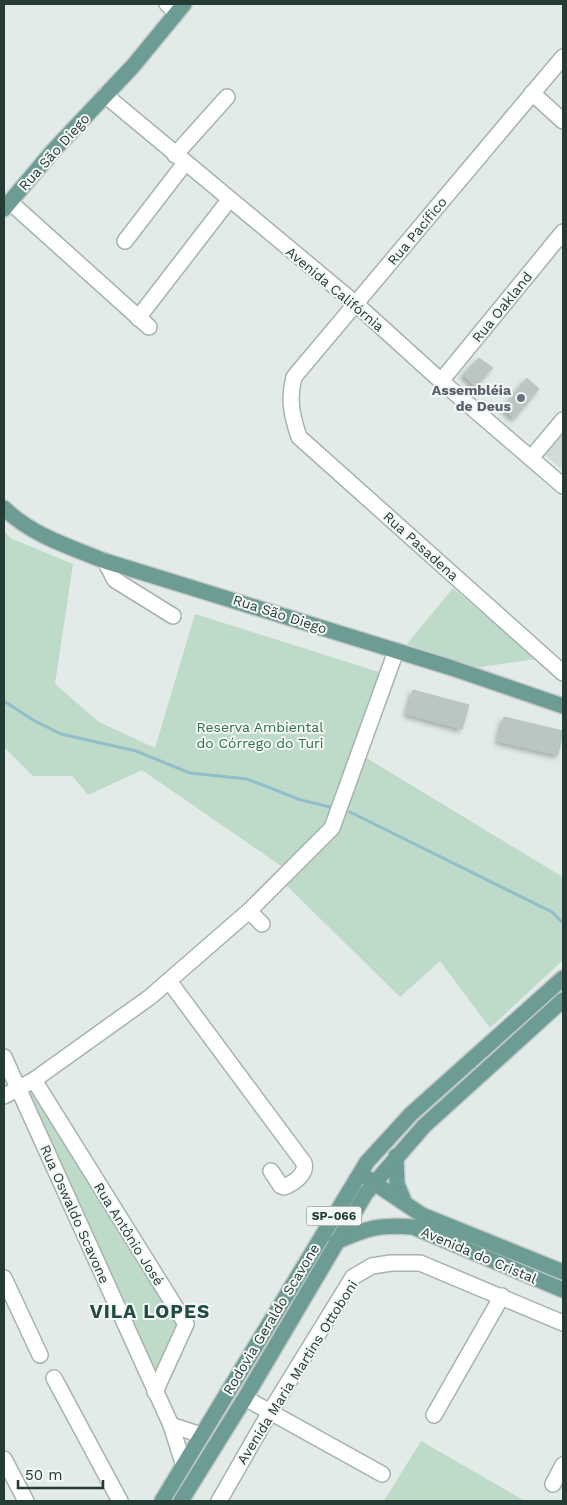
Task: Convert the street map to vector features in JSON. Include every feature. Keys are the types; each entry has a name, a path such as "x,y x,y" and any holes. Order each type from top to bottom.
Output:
{"main road":[{"name":"Rua São Diego","path":"7,205 105,95 134,66 175,7"},
{"name":"Rua São Diego","path":"4,508 16,520 50,539 105,561 396,651 563,706"},
{"name":"Rodovia Geraldo Scavone","path":"162,1501 183,1463 367,1162 411,1114 563,978"},
{"name":"Rodovia Geraldo Scavone","path":"181,1501 245,1398 336,1242 375,1183 396,1156 424,1126 563,1000"},
{"path":"396,1156 397,1184 404,1201"},
{"name":"Avenida do Cristal","path":"359,1174 404,1201 422,1215 563,1272"},
{"name":"Avenida do Cristal","path":"336,1242 362,1230 386,1225 413,1227 563,1290"}],"street":[{"name":"Rua Pacífico","path":"291,412 290,392 294,377 563,58"},
{"path":"532,93 563,121"},
{"name":"Avenida Califórnia","path":"105,95 228,200 356,304 441,381 563,486"},
{"path":"125,241 180,159 227,97"},
{"path":"7,205 143,323 228,200"},
{"name":"Rua Oakland","path":"441,381 563,232"},
{"name":"Rua Pasadena","path":"291,412 299,438 563,673"},
{"path":"531,458 563,420"},
{"path":"105,561 115,580 173,616"},
{"path":"4,1096 19,1090 87,1044 169,981 249,912 336,823 396,651"},
{"path":"249,912 262,924"},
{"path":"169,981 304,1163 305,1168 304,1172 284,1187 281,1186 270,1171"},
{"name":"Rua Oswaldo Scavone","path":"4,1057 171,1425 183,1463"},
{"name":"Rua Antônio José","path":"34,1080 186,1324 155,1392"},
{"name":"Avenida Maria Martins Ottoboni","path":"219,1501 270,1412 353,1277 372,1266 391,1263 420,1263 563,1323"},
{"path":"4,1278 40,1355"},
{"path":"434,1415 502,1296"},
{"path":"54,1378 120,1501"},
{"path":"245,1398 382,1474"},
{"path":"171,1425 201,1435"},
{"path":"4,1459 20,1498"},
{"path":"554,1484 563,1465"}],"shaded area":[{"path":"563,433 563,470 545,455"}],"green space":[{"name":"Reserva Ambiental do Córrego do Turi","path":"4,530 10,538 73,564 55,684 99,722 155,748 195,614 382,673 355,751 563,877 563,960 490,1028 440,961 400,997 286,885 284,868 142,770 88,795 72,776 33,776 4,747"},
{"path":"453,588 536,659 473,668 407,644"},
{"path":"34,1080 186,1324 155,1392 19,1090"},
{"path":"421,1441 525,1501 384,1501"}],"building":[{"name":"Assembléia de Deus","path":"479,358 493,368 475,387 463,375"},
{"name":"Assembléia de Deus","path":"527,378 539,389 514,419 503,408"},
{"path":"413,690 469,705 462,729 407,714"},
{"path":"504,717 563,731 558,755 498,741"}],"waterway":[{"path":"4,701 33,720 61,734 136,751 190,773 247,779 301,800 330,807"},
{"path":"350,812 552,912 563,923"}],"place":[{"name":"Assembléia de Deus","path":"521,398"}],"district":[{"name":"VILA LOPES","path":"150,1311"}]}
